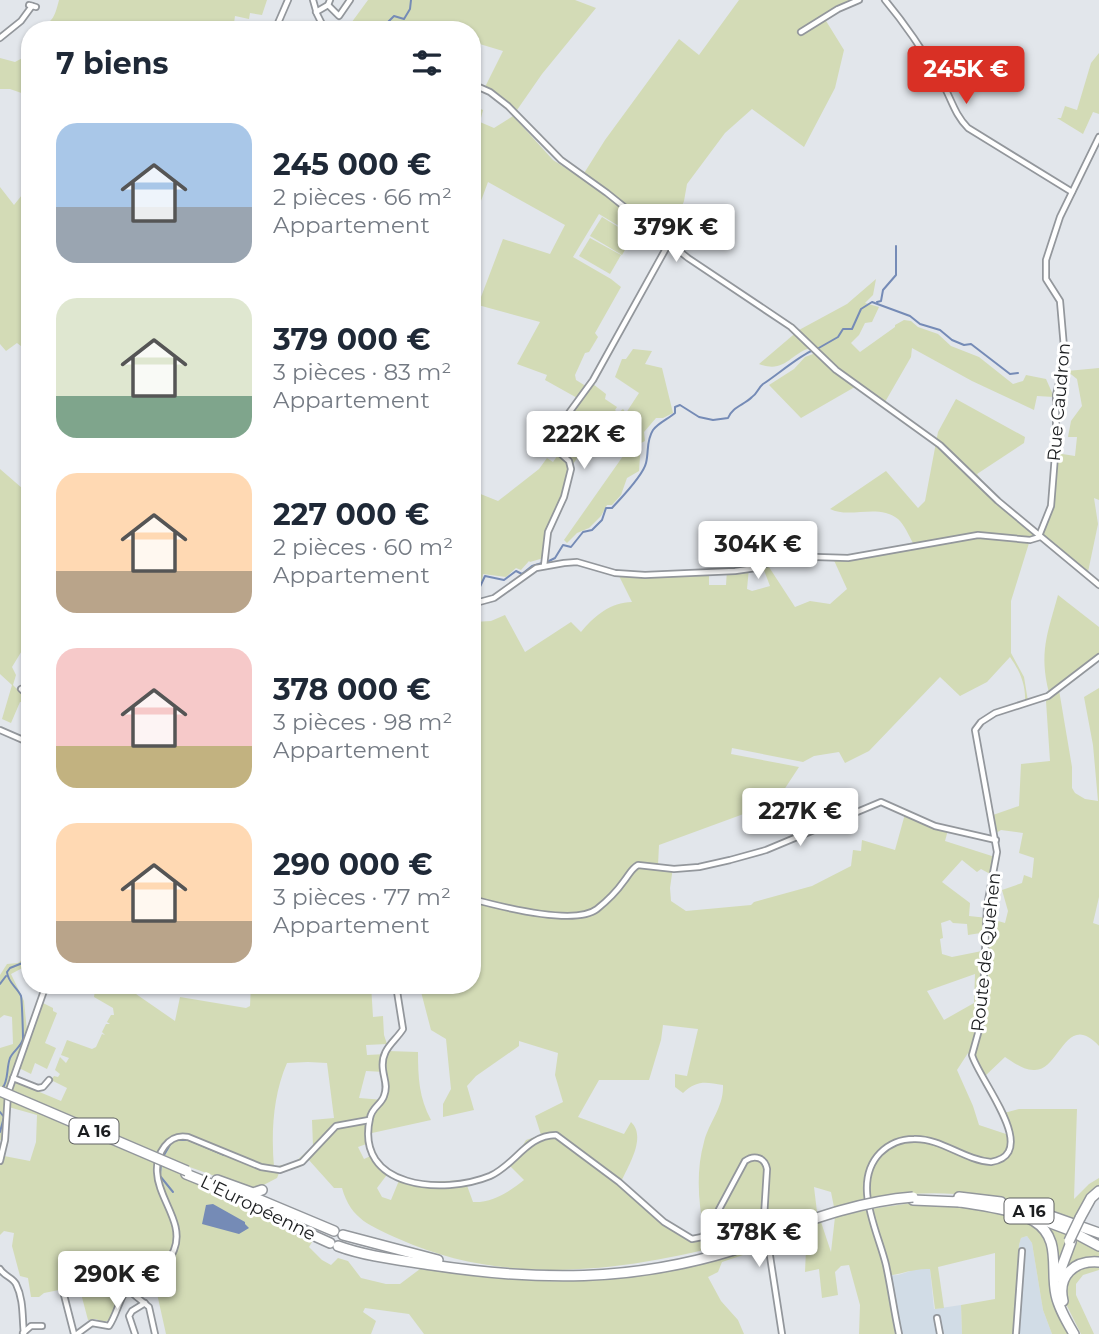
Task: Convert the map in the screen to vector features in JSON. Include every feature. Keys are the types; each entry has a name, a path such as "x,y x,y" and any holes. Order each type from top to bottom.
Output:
{"highway":[{"name":"A 16","path":"0,1093 187,1172"},
{"name":"L'Européenne","path":"187,1172 338,1233 477,1270"},
{"name":"L'Européenne","path":"187,1172 299,1230 334,1244 361,1253 477,1270"},
{"path":"197,1175 250,1192 262,1190"},
{"name":"A 16","path":"1059,1305 1057,1273 1081,1218 1099,1193"},
{"name":"A 16","path":"477,1270 526,1276 585,1275 655,1266 733,1248 848,1207 913,1199 989,1199 1099,1233"},
{"name":"A 16","path":"955,1199 996,1203 1031,1212 1070,1227 1099,1244"},
{"name":"A 16","path":"955,1199 1008,1212 1041,1226 1052,1245 1055,1294 1076,1334"},
{"name":"A 16","path":"1070,1241 1058,1282 1060,1299 1076,1334"},
{"name":"A 16","path":"1068,1316 1061,1293 1064,1278 1079,1264 1099,1262"},
{"path":"412,1271 420,1267 460,1269"}],"street":[{"path":"279,21 288,0"},
{"path":"313,0 321,21"},
{"path":"316,12 329,2 339,16 351,0"},
{"path":"801,32 838,9 859,0"},
{"path":"885,0 912,34 943,83 957,115 969,130 1072,192"},
{"path":"0,37 21,21 33,6"},
{"path":"481,89 504,102 554,155 669,243 793,329 827,362 940,445 998,501 1099,585"},
{"name":"Rue Caudron","path":"1040,536 1051,506 1056,443 1056,393 1065,358 1060,303 1045,278 1046,260 1053,234 1099,138"},
{"path":"544,566 548,532 564,497 571,469 569,463 554,449 553,440 568,413 593,381 669,243"},
{"path":"481,602 494,598 529,572 544,566 574,562 613,572 650,575 735,572 755,569 782,556 845,559 976,536 1029,540 1040,536"},
{"name":"Route de Quehen","path":"899,1334 885,1264 866,1192 872,1163 888,1146 910,1139 928,1140 991,1163 1004,1158 1012,1144 1010,1129 972,1055 982,1019 987,908 998,854 974,737 975,729 986,718 998,712 1048,696 1099,657"},
{"path":"0,730 21,739"},
{"path":"481,902 554,915 590,912 615,892 638,865 674,869 733,860 766,850 879,803 889,804 933,825 996,839"},
{"path":"1,1157 7,1097 43,994"},
{"path":"397,994 403,1028 388,1045 383,1068 386,1079 384,1098 374,1107 369,1120 369,1142 384,1170 396,1178 423,1184 478,1180 498,1172 537,1139 556,1135 619,1182 664,1222 686,1237 696,1239 708,1230 744,1162 752,1157 761,1158 768,1169 764,1215 782,1334"},
{"path":"13,1078 38,1088 43,1087 49,1080"},
{"path":"63,1291 75,1334 92,1323 105,1327 111,1324 133,1281 163,1265 175,1249 176,1227 157,1172 164,1147 170,1139 188,1137 271,1170 289,1167 303,1160 336,1126 369,1120"},
{"path":"1016,1334 1021,1251"},
{"path":"1,1271 1,1280"},
{"path":"1,1271 16,1284 22,1307 24,1334"},
{"path":"137,1297 145,1287"},
{"path":"127,1289 150,1308 155,1334"},
{"path":"135,1334 129,1316 145,1303"},
{"path":"937,1318 940,1334"},
{"path":"24,1334 31,1326 42,1325"}],"shaded area":[{"path":"1027,1236 1032,1243 1043,1310 1052,1334 1013,1334 1019,1245 1021,1238"},
{"path":"920,1268 930,1269 934,1309 961,1305 962,1334 895,1334 885,1276"}],"green space":[{"path":"59,0 267,0 262,15 250,13 249,19 235,16 234,21 50,21"},
{"path":"368,0 575,0 596,8 542,74 517,110 485,87 503,51 481,44 481,21 353,21"},
{"path":"739,0 849,0 823,16 844,50 835,88 804,147 752,109 725,133 687,184 684,201 671,235 648,228 637,237 599,214 573,257 621,287 595,333 598,337 589,352 585,353 575,375 576,380 589,388 593,384 606,394 605,399 617,407 615,410 618,413 623,409 626,413 639,393 615,377 622,359 626,359 633,349 652,351 645,364 662,368 673,413 656,418 644,432 645,441 641,443 639,471 627,478 621,495 612,505 607,505 589,528 577,533 567,543 564,540 628,449 612,431 619,420 611,416 604,425 602,423 573,464 568,491 550,532 547,557 529,561 521,570 516,568 506,577 483,574 481,582 481,494 498,501 539,469 547,458 553,462 560,452 554,442 579,399 545,380 547,375 517,364 540,322 481,306 481,297 503,239 550,254 565,225 488,182 481,201 481,122 494,128 513,116 553,160 581,178 605,140 679,39 699,55"},
{"path":"1099,53 1099,114 1093,112 1083,134 1057,118 1061,118 1065,106 1077,110 1091,63"},
{"path":"0,58 15,62 21,59 21,93 0,89"},
{"path":"0,187 14,205 21,196 21,346 17,343 6,351 0,344"},
{"path":"602,217 633,236 622,255 590,236"},
{"path":"590,238 621,255 610,274 579,256"},
{"path":"876,279 873,295 865,303 879,307 872,322 865,323 851,343 860,352 895,325 904,320 911,321 918,327 938,334 951,346 979,357 1013,384 1023,381 1026,375 1046,379 1054,397 1037,396 1034,410 972,381 912,348 911,357 885,402 860,384 801,418 769,385 794,369 805,357 813,354 810,348 782,365 759,364 799,330 847,304"},
{"path":"1099,368 1099,500 1094,498 1098,524 1088,572 1042,534 1053,500 1056,453 1075,456 1077,437 1068,437 1071,421 1082,406 1077,379 1067,371"},
{"path":"956,399 1025,437 1024,443 977,474 1040,540 1029,543 1011,601 1011,653 1024,677 1028,701 1025,702 1022,678 1010,657 987,682 960,696 940,677 869,751 845,763 839,752 814,756 803,762 732,748 731,754 799,767 776,802 659,845 658,865 673,867 671,901 686,911 751,905 812,886 851,866 853,850 861,851 862,840 895,850 905,814 936,829 948,830 945,841 995,857 992,875 981,869 977,872 962,860 942,882 970,903 969,916 1005,923 1008,911 1002,890 1022,883 1024,875 1032,878 1034,858 1019,853 1023,833 1001,830 996,833 993,815 1019,806 1021,764 1050,761 1046,701 1059,690 1072,767 1072,788 1085,799 1098,801 1093,745 1084,697 1099,688 1099,897 1093,923 1099,925 1099,1046 1088,1037 1079,1035 1064,1044 1044,1067 1027,1069 1005,1057 984,1077 1004,1113 1019,1109 1077,1109 1074,1199 1099,1178 1099,1187 1082,1203 1072,1223 1011,1203 954,1194 897,1195 834,1207 831,1192 814,1187 817,1212 762,1232 764,1248 722,1262 718,1272 708,1277 721,1301 738,1320 744,1334 424,1334 409,1314 365,1308 363,1312 376,1321 371,1334 166,1334 152,1271 126,1281 110,1320 103,1322 88,1320 79,1286 31,1297 28,1278 20,1276 12,1246 14,1233 4,1231 0,1235 0,1165 4,1156 30,1161 36,1142 37,1115 5,1106 3,1140 0,1140 0,1048 13,1044 12,1017 4,1015 0,1018 0,975 7,964 21,961 21,969 11,974 24,1001 27,1031 41,994 46,994 43,1003 57,1013 45,1043 56,1048 47,1069 35,1063 31,1074 19,1068 21,1063 16,1061 11,1080 61,1101 67,1088 51,1080 60,1074 55,1070 60,1057 66,1063 69,1058 61,1055 67,1040 92,1049 96,1047 102,1034 105,1035 102,1032 106,1024 110,1024 107,1022 111,1015 114,1015 113,1008 94,997 94,994 136,994 175,1021 180,997 246,1008 250,1006 251,994 372,994 373,1017 383,1016 387,1044 366,1045 367,1055 387,1054 388,1051 418,1052 420,1087 431,1120 372,1133 372,1142 358,1147 364,1159 375,1154 389,1172 377,1188 382,1197 391,1200 400,1178 425,1182 465,1180 473,1202 494,1199 524,1180 507,1163 526,1140 541,1135 535,1116 563,1102 555,1075 558,1053 519,1041 519,1046 476,1076 467,1086 474,1110 443,1117 443,1104 451,1089 446,1039 431,1030 422,994 481,994 481,901 505,908 505,905 481,899 481,622 505,615 525,652 571,622 581,632 604,611 617,604 632,602 616,570 648,573 709,571 709,585 726,585 727,570 749,568 747,589 752,591 770,586 757,554 767,564 795,607 810,601 830,604 847,589 832,556 846,557 913,543 900,521 890,514 873,511 846,513 830,509 886,471 918,508 925,501 938,432","holes":["950,920 953,923 967,924 968,935 987,932 987,950 952,957 942,954 941,923","975,974 974,1003 944,1020 927,991","663,1025 698,1029 687,1076 675,1074 675,1087 683,1093 702,1083 723,1085 719,1107 701,1153 699,1197 704,1230 703,1234 694,1237 664,1221 621,1182 637,1143 637,1135 631,1122 624,1134 578,1117 599,1080 649,1080","968,1053 1009,1135 979,1125 957,1070","287,1063 327,1063 334,1118 312,1120 313,1146 295,1162 274,1167 274,1114","366,1071 385,1072 387,1077 384,1100 359,1098","308,1159 334,1188 342,1188 351,1208 371,1226 440,1254 482,1264 568,1270 654,1260 739,1241 743,1250 669,1270 619,1278 543,1281 420,1269 400,1284 386,1284 361,1278 348,1261 338,1258 331,1265 309,1247 312,1242 233,1197 180,1174 184,1165 254,1190 277,1178 279,1173 300,1167"]},
{"path":"0,469 21,487 21,652 12,667 16,675 13,685 21,693 21,702 11,723 2,719 12,685 0,674"},
{"path":"1058,595 1099,627 1099,653 1089,664 1049,693 1045,655"},
{"path":"912,1203 992,1211 1069,1234 1057,1263 1052,1267 1070,1334 1052,1334 1043,1310 1032,1243 1027,1236 1021,1238 1019,1245 1013,1334 962,1334 961,1305 995,1299 995,1253 938,1267 944,1308 935,1309 930,1269 885,1276 895,1334 859,1334 860,1305 849,1265 841,1266 835,1272 838,1295 822,1298 819,1269 805,1272 806,1249 793,1233 821,1222 831,1252 835,1217"},
{"path":"1076,1237 1099,1250 1099,1270 1083,1275 1076,1284 1076,1295 1094,1334 1081,1334 1065,1302 1061,1274"}],"water":[{"path":"213,1204 245,1222 249,1228 239,1234 202,1224 206,1205"}],"waterway":[{"path":"389,21 394,16 404,19 410,9 411,0"},
{"path":"877,302 881,301 883,290 896,275 896,246"},
{"path":"817,349 838,337 843,329 852,329 861,309 872,302 940,330 952,340 964,345 971,344 1010,374 1018,373"},
{"path":"547,562 555,558 563,545 571,547 583,532 592,530 602,520 606,508 612,508 631,487 644,468 653,430 675,413 675,407 680,405 699,417 713,420 728,418 735,409 754,396 763,384 812,351"},
{"path":"481,585 485,576 504,580 516,571 522,574 532,566 542,563"},
{"path":"2,1089 6,1082 10,1058 23,1039 21,996 7,972 21,964"},
{"path":"0,984 6,976"},
{"path":"0,1112 4,1117 0,1132"},
{"path":"176,1140 189,1140 224,1155"},
{"path":"164,1155 171,1143"},
{"path":"161,1163 160,1176 173,1192"}]}
